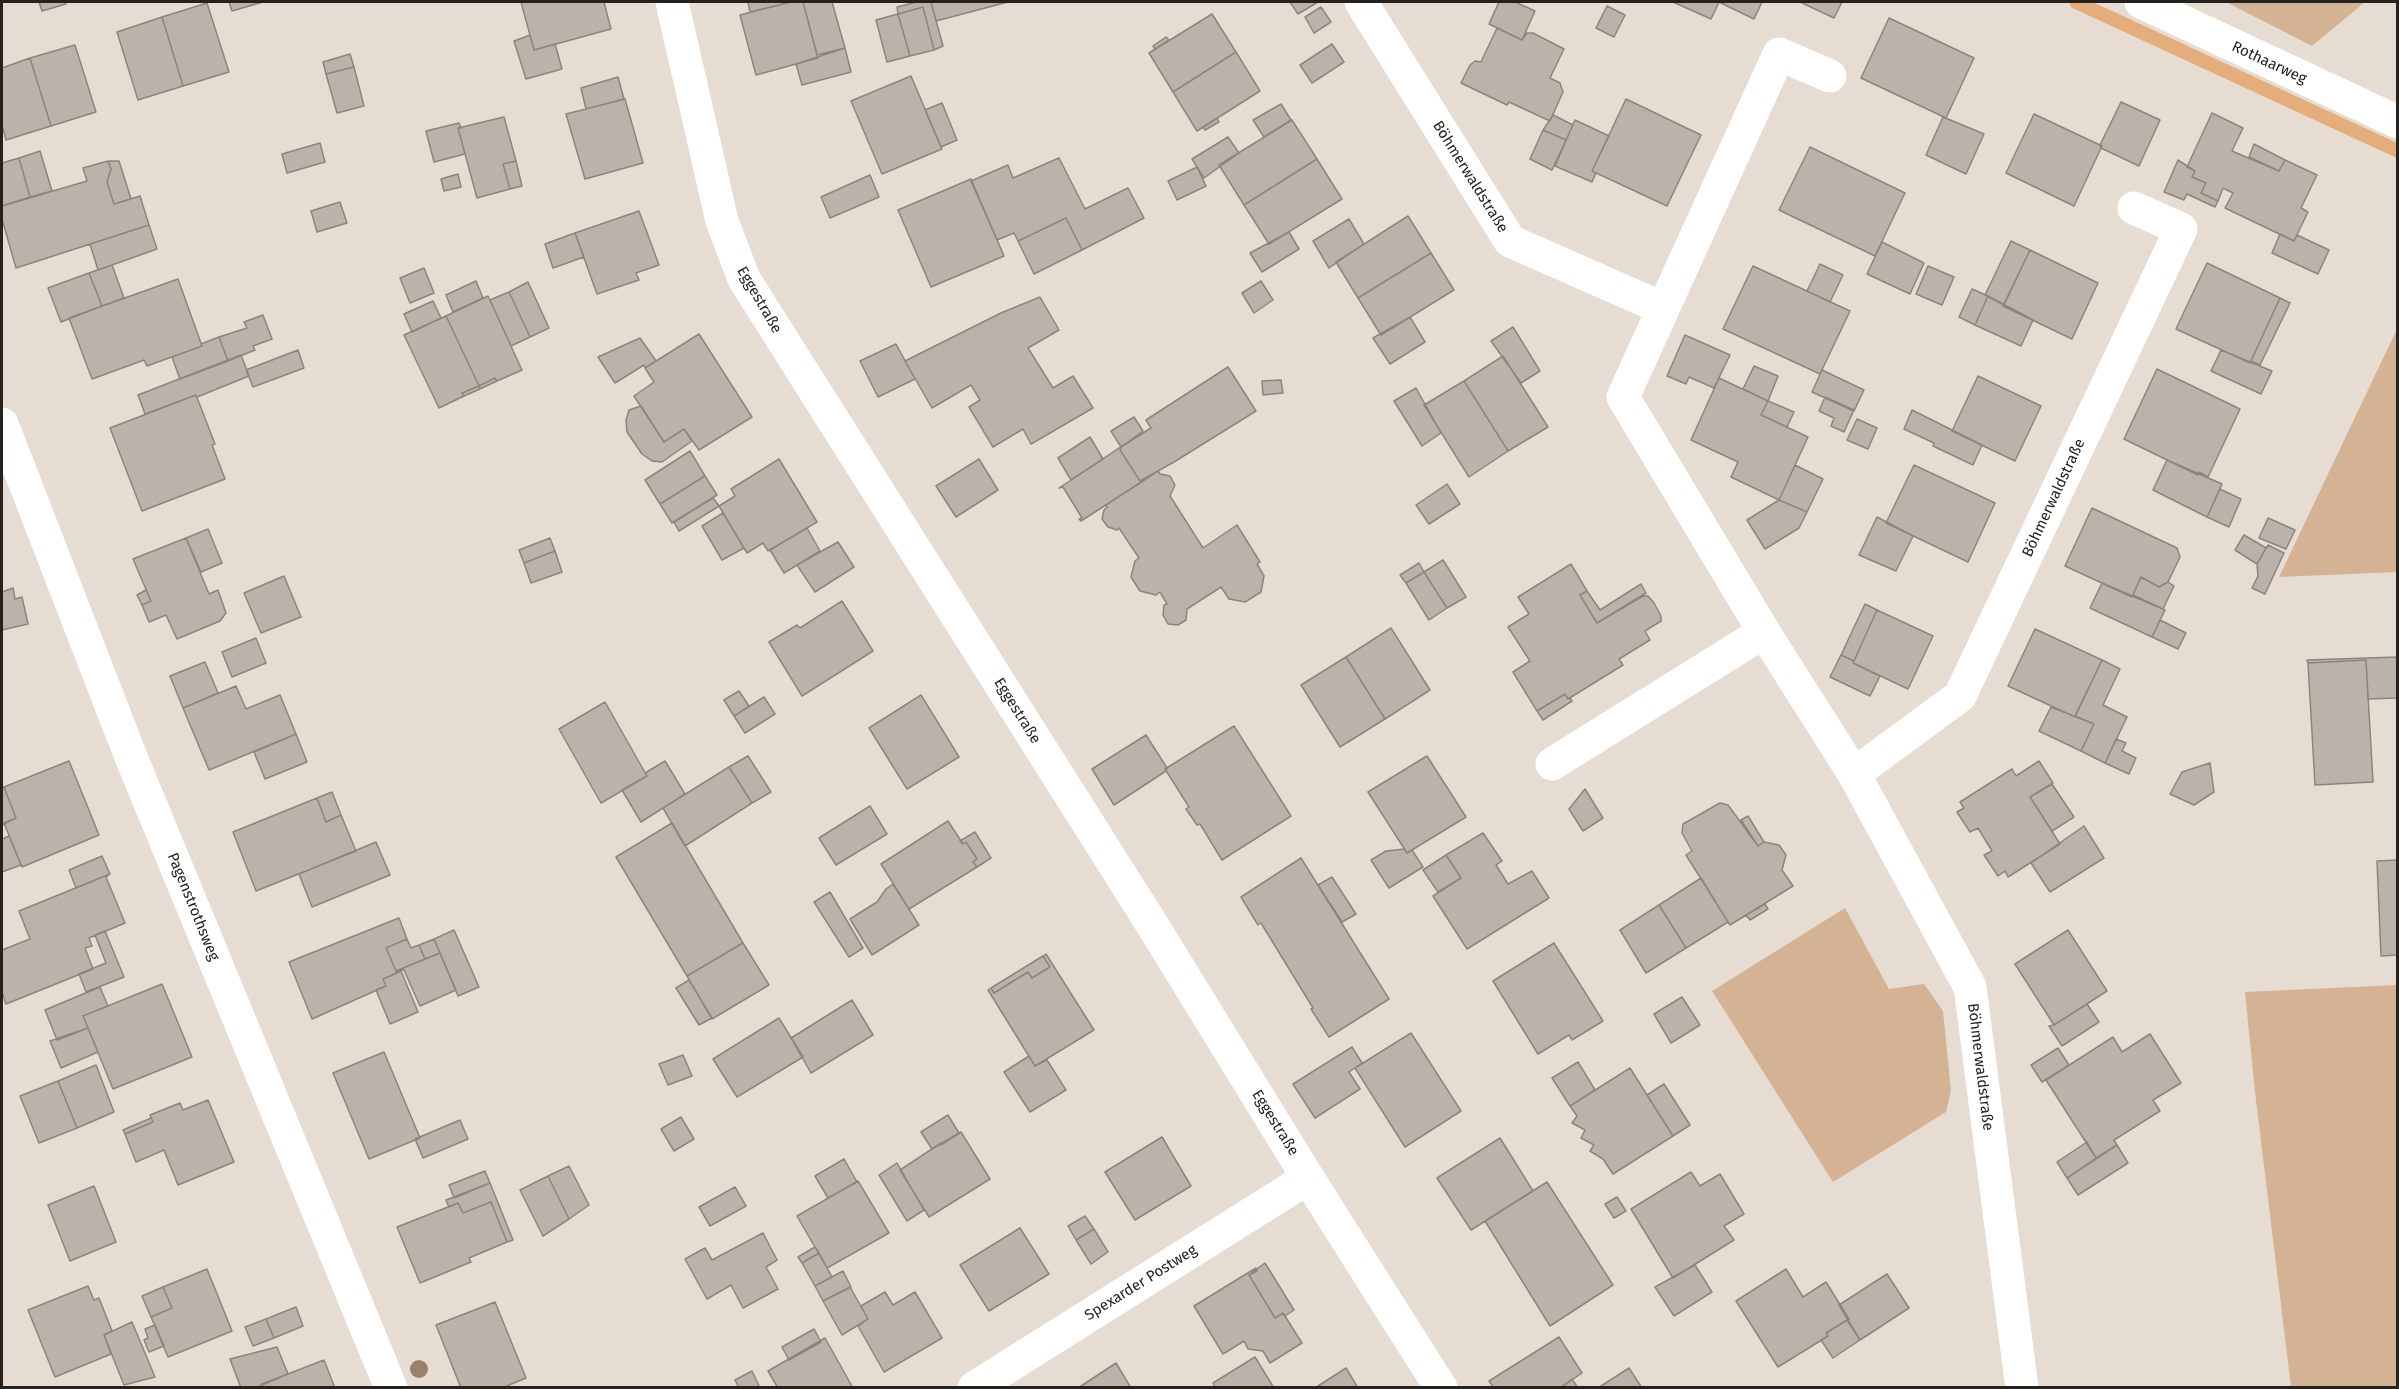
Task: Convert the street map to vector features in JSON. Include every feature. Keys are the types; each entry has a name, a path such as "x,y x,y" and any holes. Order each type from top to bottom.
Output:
{"street":[{"name":"Eggestraße","path":"672,2 722,221 744,279 1153,926 1441,1388"},
{"name":"Böhmerwaldstraße","path":"1361,2 1510,241 1662,308"},
{"name":"Rothaarweg","path":"2141,2 2397,123"},
{"name":"Böhmerwaldstraße","path":"1830,76 1779,54 1623,397 1764,633 1854,774 1970,987 2022,1388"},
{"name":"Böhmerwaldstraße","path":"1854,774 1960,696 2181,229 2134,208"},
{"name":"Pagenstrothsweg","path":"2,424 131,757 391,1388"},
{"path":"1552,764 1764,633"},
{"name":"Spexarder Postweg","path":"974,1388 1308,1178"}],"shaded area":[{"path":"2226,2 2365,2 2312,46"},
{"path":"2397,329 2397,572 2279,577"},
{"path":"1845,908 1889,989 1924,984 1943,1011 1951,1091 1946,1112 1833,1182 1712,991"},
{"path":"2397,985 2397,1387 2291,1387 2245,992"}],"building":[{"path":"39,2 65,2 66,4 42,11"},
{"path":"229,2 263,2 232,11"},
{"path":"521,2 604,2 611,29 534,50"},
{"path":"748,2 791,2 750,12"},
{"path":"791,2 803,2 818,58 756,75 740,15"},
{"path":"803,2 832,2 845,48 817,55"},
{"path":"917,2 931,2 943,46 934,50 923,7 898,14 897,7"},
{"path":"931,2 1008,2 936,21"},
{"path":"1290,2 1318,2 1298,14"},
{"path":"1499,2 1515,2 1535,11 1522,40 1489,24"},
{"path":"1673,2 1719,2 1711,19"},
{"path":"1719,2 1762,2 1754,19"},
{"path":"1800,2 1842,2 1834,18"},
{"path":"207,3 229,72 183,86 162,17"},
{"path":"1607,6 1625,15 1614,37 1596,28"},
{"path":"923,7 934,50 910,56 898,14"},
{"path":"1321,7 1331,22 1314,33 1305,17"},
{"path":"898,14 910,56 887,62 876,20"},
{"path":"1212,14 1236,52 1173,92 1149,53"},
{"path":"162,17 183,86 138,100 117,32"},
{"path":"1889,18 1974,58 1946,118 1861,78"},
{"path":"1497,28 1522,40 1527,33 1533,33 1564,49 1550,78 1560,83 1563,92 1550,121 1509,102 1507,105 1461,83 1470,65 1475,61 1481,62"},
{"path":"530,35 534,50 555,44 562,69 526,79 514,41"},
{"path":"1166,37 1169,40 1155,49 1153,46"},
{"path":"1332,44 1344,62 1312,83 1300,65"},
{"path":"75,45 96,112 51,126 30,58"},
{"path":"845,48 851,72 802,85 796,64"},
{"path":"1236,52 1260,91 1197,131 1173,92"},
{"path":"350,54 354,67 326,74 323,62"},
{"path":"30,58 51,126 6,140 2,125 2,68"},
{"path":"354,67 364,106 337,113 326,74"},
{"path":"911,76 942,149 882,174 851,101"},
{"path":"618,77 624,99 586,109 581,88"},
{"path":"625,99 643,163 585,179 566,114"},
{"path":"1626,99 1701,135 1667,206 1592,171"},
{"path":"2121,102 2160,120 2139,166 2101,148 2100,145"},
{"path":"942,103 957,140 941,147 925,110"},
{"path":"1281,104 1291,120 1264,137 1253,120"},
{"path":"2212,113 2243,128 2232,151 2279,171 2285,160 2317,175 2301,208 2308,212 2294,241 2225,208 2233,193 2223,188 2218,201 2201,193 2206,183 2192,177 2195,171 2187,167"},
{"path":"2034,114 2102,146 2074,206 2006,173"},
{"path":"1553,115 1573,125 1566,140 1543,130"},
{"path":"504,117 516,161 503,164 510,189 477,198 458,128"},
{"path":"1943,117 1984,134 1966,174 1926,155"},
{"path":"1217,118 1219,122 1205,130 1203,127"},
{"path":"1292,120 1317,159 1244,205 1219,165"},
{"path":"1575,120 1609,136 1592,171 1596,173 1592,182 1555,166"},
{"path":"459,123 461,128 458,128 465,154 434,162 426,131"},
{"path":"1543,130 1566,140 1552,170 1530,159"},
{"path":"1228,137 1239,153 1204,178 1192,159"},
{"path":"320,143 325,162 287,173 282,154"},
{"path":"2254,144 2285,160 2279,171 2249,157"},
{"path":"1810,147 1905,193 1875,256 1779,210"},
{"path":"40,151 52,191 30,197 19,158"},
{"path":"19,158 30,197 2,206 2,163"},
{"path":"1059,158 1085,209 1128,188 1144,218 1082,250 1066,218 1018,241 1014,233 997,240 971,181 1008,165 1013,178"},
{"path":"1317,159 1342,199 1269,244 1244,205"},
{"path":"2178,160 2195,171 2192,177 2206,183 2201,193 2218,201 2215,207 2187,194 2184,200 2164,192"},
{"path":"108,161 111,169 107,182 114,204 140,196 149,225 16,268 2,219 2,206 87,181 83,168"},
{"path":"108,161 119,161 131,199 114,204 107,182 111,169"},
{"path":"516,161 522,186 510,189 503,164"},
{"path":"1197,167 1206,186 1177,200 1168,181"},
{"path":"458,174 461,187 444,191 441,179"},
{"path":"870,175 879,197 830,218 821,197"},
{"path":"971,179 1004,256 931,287 898,210"},
{"path":"340,202 347,223 317,232 311,211"},
{"path":"639,211 659,265 636,273 639,280 597,294 575,233"},
{"path":"1408,216 1431,253 1358,298 1336,262"},
{"path":"1066,218 1082,250 1034,274 1018,241"},
{"path":"1349,219 1364,244 1329,268 1313,241"},
{"path":"149,225 157,249 98,270 90,244"},
{"path":"1289,232 1299,249 1262,272 1250,253"},
{"path":"575,233 584,257 553,268 545,244"},
{"path":"2280,234 2294,241 2297,235 2329,250 2318,274 2272,253"},
{"path":"2011,241 2030,250 2004,305 1985,295"},
{"path":"1882,242 1924,263 1910,294 1867,274"},
{"path":"2030,250 2098,283 2072,339 2003,306"},
{"path":"1431,253 1454,290 1381,335 1358,298"},
{"path":"2207,263 2280,298 2250,363 2176,329"},
{"path":"1820,264 1843,275 1830,302 1807,291"},
{"path":"112,265 124,298 102,306 89,273"},
{"path":"1753,266 1850,311 1820,374 1723,329"},
{"path":"1928,266 1954,277 1942,305 1916,294"},
{"path":"424,268 434,293 410,303 400,278"},
{"path":"89,273 102,306 61,322 48,288"},
{"path":"178,279 202,346 147,366 144,360 92,379 69,318"},
{"path":"476,281 483,298 453,312 446,295"},
{"path":"1261,281 1273,300 1254,313 1242,293"},
{"path":"528,282 549,328 530,337 509,292"},
{"path":"1972,289 1988,296 1975,325 1959,317"},
{"path":"509,292 530,337 511,346 490,300"},
{"path":"488,296 522,370 497,381 495,378 479,386 446,316"},
{"path":"1988,296 2033,320 2021,346 1975,325"},
{"path":"1040,297 1059,330 1028,348 1053,388 1073,376 1093,408 1031,444 1023,429 993,447 969,407 980,400 971,385 932,408 905,361 1001,313"},
{"path":"2280,298 2290,303 2260,365 2251,361"},
{"path":"433,301 441,318 412,332 404,314"},
{"path":"263,315 272,339 253,346 255,350 228,361 219,337 247,328 244,322"},
{"path":"446,316 479,386 462,393 464,396 439,408 404,335"},
{"path":"1410,317 1425,342 1390,364 1373,338"},
{"path":"1513,327 1540,371 1521,383 1491,341"},
{"path":"699,334 752,417 699,450 684,429 664,442 634,396 654,382 645,368"},
{"path":"1685,335 1730,355 1714,388 1689,377 1686,384 1667,376"},
{"path":"219,337 228,361 180,379 172,357"},
{"path":"640,338 656,361 645,368 644,365 615,383 598,357"},
{"path":"896,344 915,379 878,397 860,361"},
{"path":"298,350 304,368 253,387 246,370"},
{"path":"2221,350 2272,371 2261,394 2211,371"},
{"path":"241,355 249,376 197,397 196,395 145,414 138,395"},
{"path":"1503,356 1548,427 1508,451 1464,381"},
{"path":"1754,366 1778,376 1768,401 1743,389"},
{"path":"1228,367 1256,411 1140,481 1120,450 1121,447 1151,428 1146,420"},
{"path":"2157,369 2240,409 2208,477 2199,472 2198,475 2124,439"},
{"path":"1822,370 1864,390 1854,411 1812,392"},
{"path":"1978,376 2041,406 2015,461 1952,431"},
{"path":"495,378 497,381 480,389 479,386"},
{"path":"1719,378 1768,401 1761,415 1808,437 1779,500 1731,477 1738,462 1691,440"},
{"path":"1281,380 1283,393 1263,395 1262,381"},
{"path":"1464,381 1508,451 1469,477 1424,405"},
{"path":"479,386 480,389 464,396 462,393"},
{"path":"1416,388 1441,433 1422,446 1394,401"},
{"path":"196,395 215,444 212,445 225,479 142,511 110,428"},
{"path":"1825,397 1854,410 1844,432 1831,426 1834,418 1819,411"},
{"path":"1768,401 1794,412 1787,427 1761,415"},
{"path":"641,406 664,442 684,429 692,441 662,462 652,461 642,454 627,432 626,420 629,410"},
{"path":"1912,410 1982,445 1973,465 1904,429"},
{"path":"1134,417 1143,431 1121,447 1111,431"},
{"path":"1857,419 1877,428 1868,449 1847,440"},
{"path":"1090,437 1103,459 1071,480 1058,458"},
{"path":"1122,446 1120,450 1140,481 1143,481 1081,521 1079,519 1082,518 1063,487 1059,488"},
{"path":"690,451 705,476 660,504 645,480"},
{"path":"779,459 817,522 768,551 763,543 747,553 719,506 735,496 731,489"},
{"path":"979,459 998,490 956,517 936,486"},
{"path":"2167,460 2222,484 2207,517 2153,490"},
{"path":"1795,465 1823,479 1807,512 1779,500"},
{"path":"1914,465 1995,503 1968,562 1886,523"},
{"path":"1158,471 1160,474 1170,476 1175,485 1170,496 1203,548 1237,525 1260,562 1257,564 1264,576 1261,592 1245,602 1229,599 1221,587 1187,609 1186,620 1178,625 1168,624 1163,615 1164,605 1167,604 1160,592 1156,595 1140,591 1131,577 1135,561 1139,558 1119,528 1117,530 1108,527 1102,519 1106,505"},
{"path":"705,476 717,495 672,523 660,504"},
{"path":"1447,484 1460,504 1429,524 1416,505"},
{"path":"2220,489 2241,499 2229,527 2207,517"},
{"path":"713,498 719,506 679,531 674,522"},
{"path":"1779,500 1807,512 1799,528 1765,549 1747,520"},
{"path":"2092,508 2177,548 2180,557 2168,582 2159,587 2141,577 2132,597 2065,566"},
{"path":"723,513 744,548 722,560 702,526"},
{"path":"1877,517 1913,536 1896,571 1859,555"},
{"path":"2268,518 2295,530 2286,549 2259,538"},
{"path":"807,528 820,551 784,573 770,550"},
{"path":"208,529 222,563 201,572 186,538"},
{"path":"2244,535 2266,548 2257,564 2235,550"},
{"path":"186,538 209,594 218,590 226,613 220,621 177,639 166,615 149,622 142,605 151,601 133,559"},
{"path":"550,538 555,551 524,563 519,550"},
{"path":"838,542 854,567 815,592 797,565"},
{"path":"2268,545 2284,553 2265,594 2252,588 2258,576 2257,564"},
{"path":"555,551 562,572 531,583 524,563"},
{"path":"1443,560 1466,597 1447,608 1424,572"},
{"path":"1419,563 1424,572 1406,583 1400,575"},
{"path":"1571,564 1587,591 1580,595 1597,623 1643,596 1648,596 1654,603 1661,616 1661,621 1645,631 1650,640 1619,659 1623,665 1568,699 1565,694 1537,711 1513,672 1530,661 1508,627 1529,614 1518,597"},
{"path":"1424,572 1447,608 1429,620 1406,583"},
{"path":"284,576 301,617 261,633 244,593"},
{"path":"2141,577 2159,587 2168,582 2174,586 2163,609 2133,595"},
{"path":"2102,583 2165,610 2152,637 2090,608"},
{"path":"1641,584 1646,593 1597,623 1580,595 1587,591 1600,610"},
{"path":"13,588 15,599 22,597 28,624 2,630 2,592"},
{"path":"146,590 151,601 142,605 137,595"},
{"path":"842,601 873,651 802,696 769,642 797,625 800,628"},
{"path":"1865,604 1877,610 1854,661 1841,655"},
{"path":"1877,610 1933,636 1908,689 1853,663"},
{"path":"2160,620 2186,633 2178,649 2152,637"},
{"path":"1391,628 1430,690 1385,719 1346,657"},
{"path":"2035,629 2102,660 2075,717 2008,686"},
{"path":"256,638 266,663 232,677 222,652"},
{"path":"1841,655 1880,676 1870,696 1830,677"},
{"path":"1346,657 1385,719 1340,747 1301,685"},
{"path":"2398,657 2398,698 2368,699 2366,660 2308,663 2307,660"},
{"path":"2102,660 2120,669 2103,705 2127,717 2105,763 2081,751 2094,724 2075,716"},
{"path":"2366,660 2373,782 2315,785 2308,663"},
{"path":"205,662 218,693 183,708 170,676"},
{"path":"236,686 246,709 280,695 296,734 209,770 183,708"},
{"path":"739,691 749,706 734,716 724,700"},
{"path":"1565,694 1572,701 1543,720 1537,711"},
{"path":"921,695 959,757 907,789 869,728"},
{"path":"764,697 775,714 745,733 734,716"},
{"path":"605,702 647,776 601,803 559,729"},
{"path":"2051,707 2094,724 2081,751 2039,731"},
{"path":"1234,726 1291,816 1222,860 1200,824 1197,825 1186,809 1189,807 1165,769"},
{"path":"296,734 307,762 265,779 254,752"},
{"path":"1146,735 1167,768 1166,771 1114,805 1092,769"},
{"path":"2116,739 2126,743 2122,751 2136,758 2129,774 2105,763"},
{"path":"748,756 771,792 752,803 729,767"},
{"path":"1427,756 1466,817 1407,853 1368,792"},
{"path":"69,761 99,835 22,867 4,823 16,818 4,787"},
{"path":"665,761 685,794 641,822 622,790 647,776 645,773"},
{"path":"2039,761 2053,783 2030,797 2060,844 2008,877 2005,871 1998,876 1984,855 1992,851 1978,828 1970,832 1957,812 1964,808 1960,802 2012,769 2016,776"},
{"path":"2210,763 2214,792 2194,805 2170,794 2182,772"},
{"path":"729,767 752,803 685,846 663,808"},
{"path":"2052,784 2074,817 2052,831 2030,797"},
{"path":"4,787 16,818 2,825 2,788"},
{"path":"1585,789 1603,818 1583,831 1569,809"},
{"path":"332,792 341,815 326,822 317,798"},
{"path":"317,798 326,822 341,815 356,851 256,891 233,832"},
{"path":"1720,803 1728,805 1758,846 1764,842 1779,845 1786,855 1782,870 1793,886 1730,925 1686,855 1692,851 1682,833 1683,824"},
{"path":"870,806 887,834 836,865 819,838"},
{"path":"1748,816 1764,842 1758,846 1741,820"},
{"path":"948,821 963,844 966,842 977,859 973,862 977,867 909,909 881,864"},
{"path":"672,823 743,943 687,976 616,857"},
{"path":"2084,826 2104,858 2050,892 2031,863"},
{"path":"975,832 991,858 977,867 973,862 977,859 966,842 963,844 960,841"},
{"path":"1483,833 1502,861 1496,865 1508,884 1532,871 1549,898 1467,949 1433,896 1461,878 1446,855"},
{"path":"9,836 21,865 2,872 2,839"},
{"path":"376,842 390,875 312,907 299,874"},
{"path":"1404,849 1407,853 1412,850 1423,867 1389,888 1371,860 1386,851"},
{"path":"1446,855 1461,878 1438,892 1423,870"},
{"path":"102,856 110,874 76,888 69,870"},
{"path":"1301,858 1389,999 1329,1037 1261,923 1258,925 1241,897"},
{"path":"2398,860 2398,955 2381,956 2377,861"},
{"path":"110,874 106,877 125,923 89,938 92,946 85,948 93,969 6,1004 2,992 2,950 30,939 19,911"},
{"path":"1332,877 1356,914 1342,922 1318,885"},
{"path":"1701,878 1728,922 1686,948 1659,905"},
{"path":"893,884 919,925 872,955 850,919 877,902 886,889"},
{"path":"830,892 863,948 849,957 814,902"},
{"path":"1765,904 1768,909 1750,920 1746,915"},
{"path":"1659,905 1686,948 1646,973 1620,930"},
{"path":"399,918 407,939 386,948 397,973 383,979 386,986 312,1019 289,962"},
{"path":"454,930 479,987 458,996 434,939"},
{"path":"2068,930 2107,991 2054,1025 2015,964"},
{"path":"105,931 124,977 86,992 79,974 106,963 95,935"},
{"path":"407,939 411,948 419,945 425,959 396,971 386,948"},
{"path":"434,939 440,953 425,959 419,945"},
{"path":"743,943 769,985 712,1019 687,976"},
{"path":"1554,943 1603,1021 1572,1040 1569,1035 1538,1054 1493,981"},
{"path":"440,953 456,990 420,1006 404,970 396,971"},
{"path":"1046,954 1094,1030 1035,1066 988,990 991,988 994,993 1028,972 1032,978 1050,967 1043,956"},
{"path":"1043,956 1050,967 1032,978 1028,972 994,993 991,988"},
{"path":"401,971 418,1012 390,1024 376,990 386,986 383,979"},
{"path":"689,980 712,1018 699,1025 676,988"},
{"path":"162,984 192,1057 113,1089 83,1016"},
{"path":"100,987 108,1006 83,1016 88,1028 57,1040 45,1010"},
{"path":"1682,997 1700,1025 1671,1043 1654,1014"},
{"path":"852,1000 873,1035 811,1073 791,1038"},
{"path":"2087,1004 2099,1022 2062,1046 2049,1026"},
{"path":"779,1018 803,1057 737,1097 713,1059"},
{"path":"88,1028 98,1052 61,1068 50,1041"},
{"path":"1411,1033 1461,1111 1405,1147 1355,1068"},
{"path":"2150,1034 2181,1083 2153,1100 2160,1111 2114,1140 2117,1145 2096,1158 2046,1080 2113,1037 2122,1052"},
{"path":"1352,1047 1362,1063 1349,1072 1360,1089 1315,1118 1293,1084"},
{"path":"2058,1048 2069,1065 2042,1082 2031,1065"},
{"path":"384,1052 420,1138 369,1159 333,1073"},
{"path":"683,1055 692,1076 668,1085 659,1064"},
{"path":"1029,1056 1035,1066 1047,1060 1066,1090 1030,1112 1004,1072"},
{"path":"1578,1062 1595,1090 1570,1106 1552,1078"},
{"path":"96,1065 114,1112 77,1128 58,1081"},
{"path":"1630,1068 1673,1136 1613,1174 1603,1159 1590,1151 1594,1145 1581,1138 1585,1130 1572,1123 1577,1116 1570,1106"},
{"path":"58,1081 77,1128 39,1143 20,1096"},
{"path":"1664,1084 1690,1125 1673,1136 1647,1095"},
{"path":"208,1100 234,1162 178,1185 164,1150 136,1162 125,1134 153,1122 150,1115 180,1103 183,1110"},
{"path":"948,1115 959,1133 932,1149 921,1132"},
{"path":"681,1117 694,1139 674,1151 661,1129"},
{"path":"151,1118 153,1122 125,1134 123,1130"},
{"path":"460,1120 468,1139 423,1158 415,1139"},
{"path":"961,1132 990,1179 929,1217 900,1170"},
{"path":"1162,1137 1191,1186 1135,1220 1105,1172"},
{"path":"1500,1138 1533,1191 1471,1230 1437,1178"},
{"path":"2087,1142 2096,1158 2067,1178 2057,1162"},
{"path":"2117,1145 2128,1163 2078,1195 2067,1178"},
{"path":"844,1159 857,1182 828,1198 815,1176"},
{"path":"897,1163 924,1210 907,1221 879,1175"},
{"path":"569,1166 589,1205 569,1219 548,1176"},
{"path":"485,1171 490,1183 454,1198 449,1185"},
{"path":"1691,1172 1700,1186 1720,1174 1744,1214 1724,1226 1734,1240 1673,1278 1631,1209"},
{"path":"548,1176 569,1219 543,1236 520,1190"},
{"path":"858,1181 889,1233 827,1268 797,1216"},
{"path":"1547,1182 1613,1285 1550,1326 1485,1221"},
{"path":"490,1183 513,1240 507,1242 491,1202 463,1213 458,1203 449,1207 446,1200"},
{"path":"94,1186 116,1242 70,1261 48,1205"},
{"path":"735,1187 746,1206 710,1226 699,1207"},
{"path":"1617,1197 1626,1211 1614,1218 1605,1204"},
{"path":"491,1202 507,1242 469,1258 471,1262 420,1283 397,1227 458,1203 463,1213"},
{"path":"1085,1216 1094,1229 1076,1240 1068,1226"},
{"path":"1020,1228 1049,1274 989,1311 960,1265"},
{"path":"1094,1229 1108,1252 1091,1264 1076,1240"},
{"path":"763,1233 777,1260 766,1267 778,1289 743,1308 731,1285 707,1299 685,1259 705,1248 712,1260"},
{"path":"815,1247 819,1253 802,1263 798,1257"},
{"path":"819,1253 832,1277 815,1286 802,1263"},
{"path":"1265,1263 1294,1310 1285,1316 1283,1313 1275,1318 1249,1275"},
{"path":"1695,1265 1712,1292 1674,1316 1655,1287"},
{"path":"1256,1268 1257,1271 1249,1275 1275,1318 1283,1313 1302,1343 1270,1363 1263,1351 1248,1349 1244,1341 1223,1354 1194,1306"},
{"path":"207,1269 232,1331 168,1357 151,1317 172,1308 163,1287"},
{"path":"1786,1269 1803,1297 1826,1282 1849,1319 1826,1333 1828,1336 1778,1367 1736,1301"},
{"path":"843,1271 851,1287 823,1301 815,1286"},
{"path":"1887,1274 1909,1308 1860,1340 1839,1305"},
{"path":"88,1286 94,1300 99,1298 112,1331 104,1335 111,1354 55,1377 28,1310"},
{"path":"163,1287 172,1308 151,1317 142,1296"},
{"path":"850,1287 868,1319 842,1335 823,1301"},
{"path":"885,1292 893,1305 915,1292 942,1338 884,1372 858,1326 868,1319 861,1306"},
{"path":"495,1302 526,1378 502,1388 461,1388 436,1325"},
{"path":"296,1307 303,1326 274,1338 266,1319"},
{"path":"266,1319 274,1338 253,1346 245,1327"},
{"path":"1847,1320 1860,1340 1833,1358 1821,1340 1828,1336 1826,1333"},
{"path":"132,1322 155,1377 124,1385 104,1335"},
{"path":"155,1325 164,1346 149,1352 144,1340 148,1338 145,1329"},
{"path":"814,1329 821,1342 789,1360 782,1347"},
{"path":"1559,1337 1582,1373 1560,1388 1494,1388 1489,1381"},
{"path":"825,1338 853,1388 778,1388 768,1371"},
{"path":"277,1347 288,1374 255,1388 241,1388 230,1359"},
{"path":"1255,1357 1274,1388 1215,1388 1213,1383"},
{"path":"324,1360 335,1388 264,1388 262,1384"},
{"path":"1116,1363 1131,1388 1078,1388"},
{"path":"1346,1368 1358,1388 1315,1388"},
{"path":"1629,1368 1642,1388 1598,1388"},
{"path":"752,1371 760,1388 739,1388 735,1380"},
{"path":"1572,1379 1578,1388 1560,1388"}],"waterway":[{"path":"2076,2 2398,151"}]}
